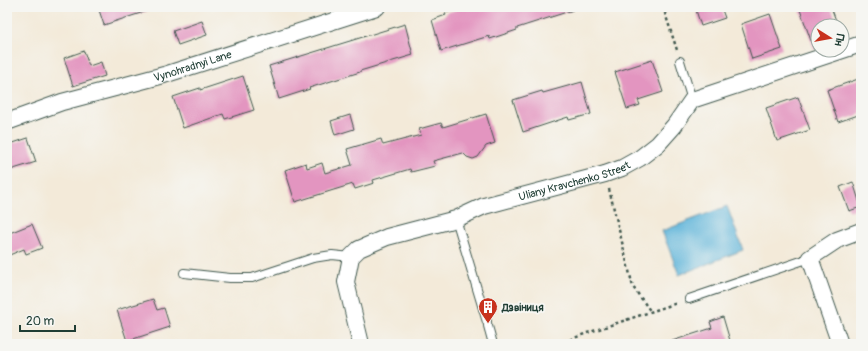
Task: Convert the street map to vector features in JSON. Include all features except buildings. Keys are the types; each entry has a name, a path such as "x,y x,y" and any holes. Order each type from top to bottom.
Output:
{"street":[{"name":"Vynohradnyi Lane","path":"7,122 62,102 164,75 377,7"},
{"path":"692,100 861,44"},
{"name":"Uliany Kravchenko Street","path":"351,256 359,249 387,237 456,219 484,206 605,174 622,168 640,158 658,144 674,126 692,100"},
{"path":"840,344 810,258 837,240 861,231"},
{"path":"351,256 346,282 362,344"}],"lane":[{"path":"680,61 692,100"},
{"path":"456,219 493,344"},
{"path":"184,273 230,278 252,278 313,258 332,255 351,256"},
{"path":"689,299 810,258"}],"path":[{"path":"663,7 680,61"},
{"path":"605,174 633,286 651,312"},
{"path":"559,344 587,333 689,299"}],"water":[{"path":"727,206 743,250 679,275 662,231"}],"place":[{"name":"Дзвіниця","path":"488,324"}]}
